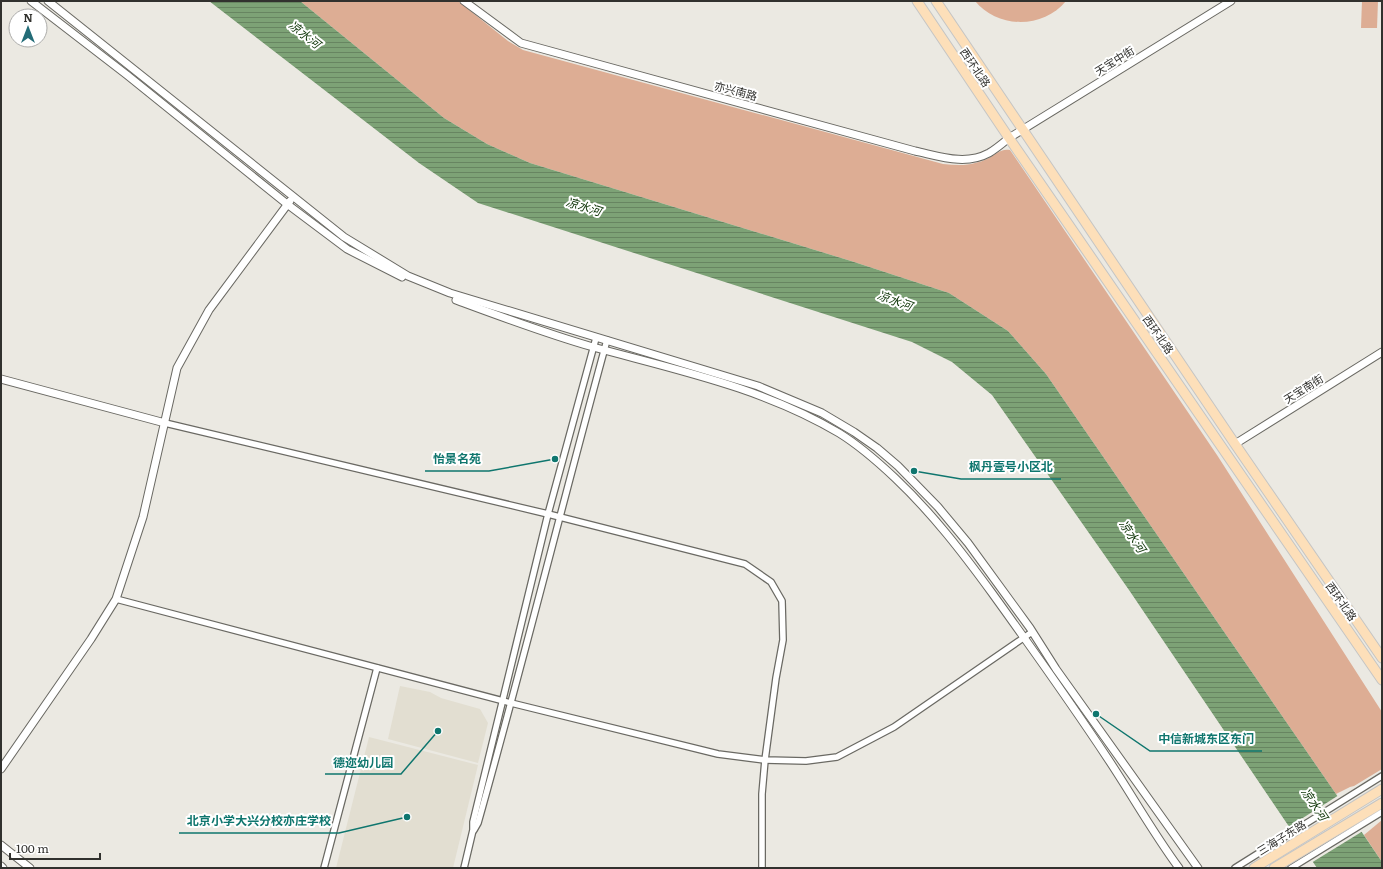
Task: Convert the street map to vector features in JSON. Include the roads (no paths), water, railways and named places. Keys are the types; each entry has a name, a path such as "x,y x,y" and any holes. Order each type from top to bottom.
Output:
{"main road":[{"name":"西环北路","path":"917,1 1009,138 1382,680"},
{"name":"西环北路","path":"936,1 1024,129 1235,444 1382,658"},
{"name":"三海子东路","path":"1254,868 1282,843 1296,842 1382,789"},
{"name":"三海子东路","path":"1274,868 1294,864 1302,852 1363,819 1382,803"}],"street":[{"path":"31,1 127,75 287,204 347,249 415,284 517,323 594,347 754,392 840,434 869,454 927,510 961,550 1108,759 1161,844 1179,868"},
{"path":"48,1 344,237 408,276 450,293 758,386 822,413 877,448 898,466 938,507 968,543 1198,868"},
{"name":"亦兴南路","path":"464,1 521,44 915,151 955,160 973,159 988,153 1009,138"},
{"name":"天宝中街","path":"1009,138 1231,1"},
{"path":"66,28 72,20"},
{"path":"1,769 91,639 116,599 143,517 177,368 209,310 293,196"},
{"path":"464,868 473,830 473,822 548,514 596,338"},
{"path":"473,830 478,823 512,703 559,518 607,340"},
{"name":"天宝南街","path":"1235,444 1382,352"},
{"path":"1,379 165,423 548,514 745,564 771,582 782,601 783,640 776,678 765,760 762,801 762,868"},
{"path":"116,599 503,701 718,754 765,760 806,761 837,757 894,727 1032,632"},
{"path":"324,868 377,668"},
{"path":"1235,868 1282,843 1382,776"},
{"path":"1365,800 1374,782"},
{"path":"1376,816 1382,806"},
{"path":"1294,864 1363,819 1376,816 1382,812"},
{"path":"1,845 30,868"}],"water":[{"name":"凉水河","path":"209,1 300,1 444,118 487,144 530,163 851,261 949,293 1008,331 1046,374 1336,794 1382,862 1382,868 1317,868 1129,590 992,395 952,362 912,342 478,203 419,163"}],"place":[{"name":"怡景名苑","path":"555,459"},
{"name":"枫丹壹号小区北","path":"914,471"},
{"name":"中信新城东区东门","path":"1096,714"},
{"name":"德迩幼儿园","path":"438,731"},
{"name":"北京小学大兴分校亦庄学校","path":"407,817"}]}
